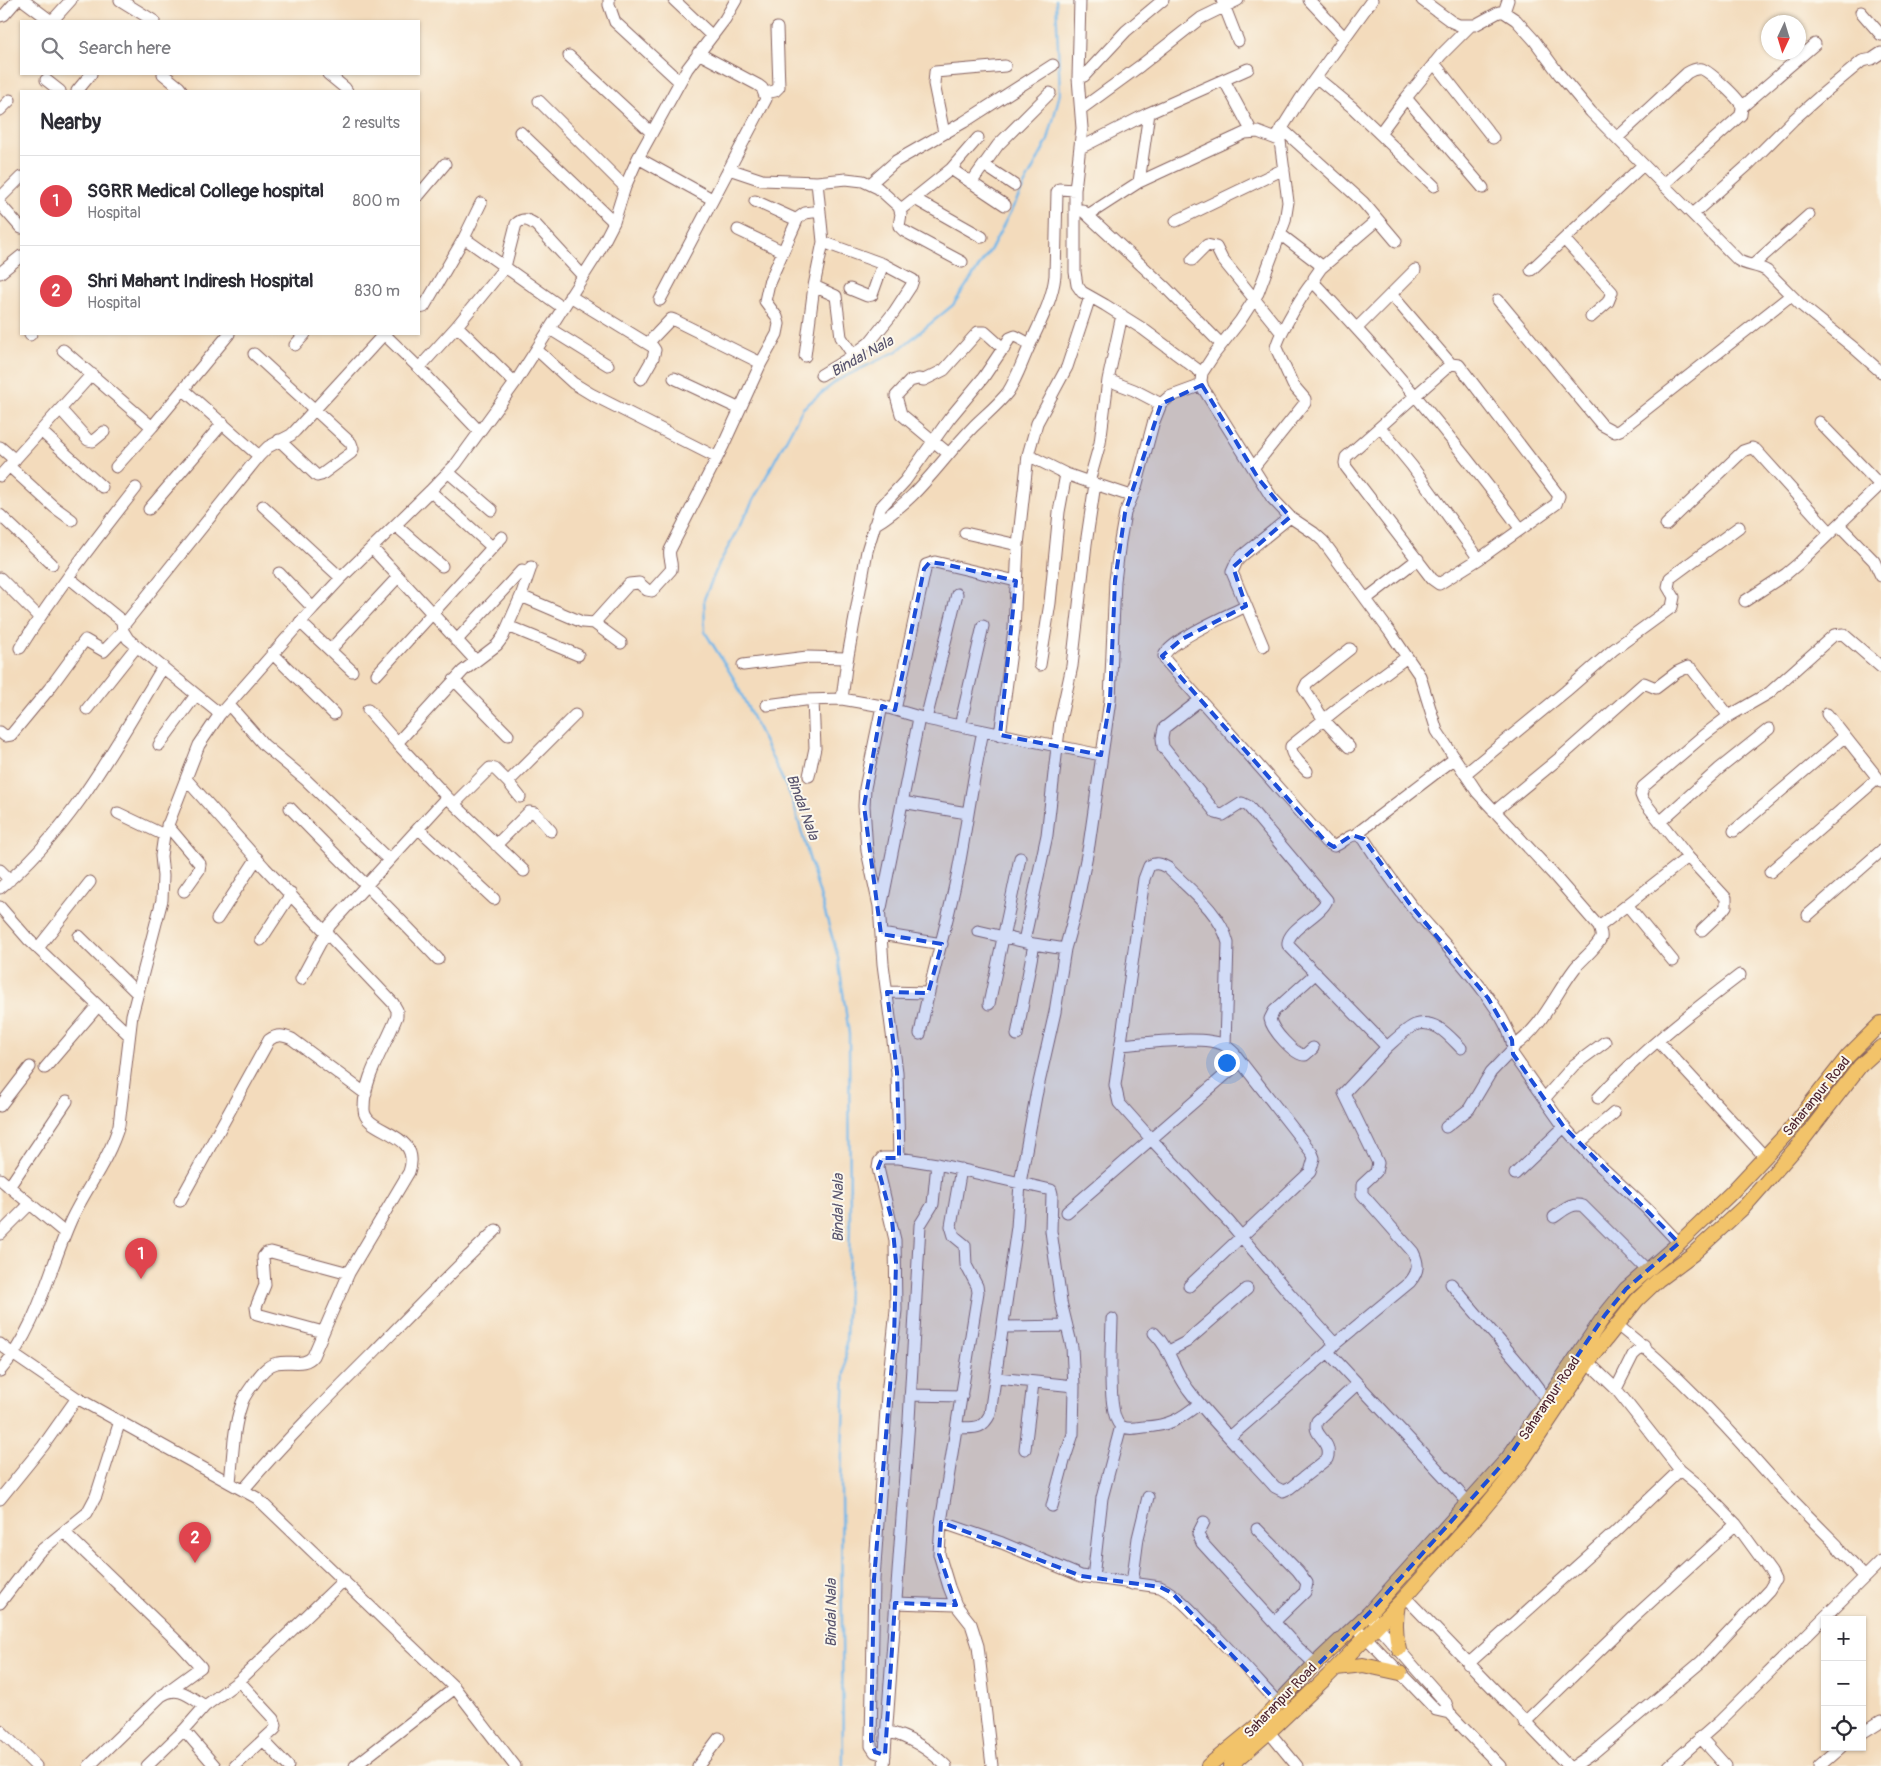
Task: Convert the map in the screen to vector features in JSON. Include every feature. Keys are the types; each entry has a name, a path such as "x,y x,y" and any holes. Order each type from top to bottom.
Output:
{"main road":[{"name":"Saharanpur Road","path":"1208,1766 1246,1736 1279,1704 1315,1664 1369,1613 1468,1502 1514,1462 1547,1400 1605,1315 1626,1289 1731,1194 1789,1131 1848,1056 1881,1023"},
{"name":"Saharanpur Road","path":"1230,1766 1269,1732 1336,1668 1401,1601 1480,1513 1514,1462 1616,1324 1636,1300 1658,1280 1694,1254 1745,1206 1802,1141 1860,1066 1881,1047"},
{"path":"1399,1649 1395,1623 1401,1601"},
{"path":"1336,1668 1363,1665 1400,1673"}],"street":[{"path":"0,16 4,15 18,0"},
{"path":"23,0 51,20"},
{"path":"53,20 71,0"},
{"path":"120,0 152,20"},
{"path":"609,0 608,5 615,22 680,82"},
{"path":"674,0 712,36"},
{"path":"0,1371 14,1355 33,1320 65,1233 78,1205 102,1165 115,1138 119,1125 129,1035 137,993 162,900 163,876 161,856 165,830 199,745 220,714 300,622 341,578 448,472 515,383 598,253 614,222 638,158 680,82 736,0"},
{"path":"1080,0 1078,78 1082,128 1075,190 1076,280 1079,290 1122,315 1162,342 1202,379 1272,498 1290,518 1323,541 1420,676 1437,731 1477,792 1552,872 1599,927 1600,941 1574,969 1545,1015 1491,1072 1469,1108 1446,1127"},
{"path":"1078,78 1084,76 1126,31 1163,0"},
{"path":"1081,109 1201,18 1223,3 1238,0"},
{"path":"1309,0 1344,38"},
{"path":"956,1428 979,1427 986,1423 990,1414 1017,1227 1020,1183 1036,1096 1055,1012 1065,949 1076,909 1089,845 1110,700 1118,555 1125,513 1136,487 1160,404 1202,379 1221,344 1240,321 1255,298 1266,272 1288,210 1280,134 1344,38 1372,0"},
{"path":"1422,0 1452,22 1470,26 1478,24 1493,14 1504,12 1520,23 1559,74 1592,112 1738,260 1767,271 1790,296 1879,366"},
{"path":"1504,12 1508,0"},
{"path":"1223,3 1238,41"},
{"path":"1861,12 1881,35"},
{"path":"1380,133 1434,63 1470,26"},
{"path":"765,94 776,91 779,87 778,28"},
{"path":"1663,185 1736,121 1741,115 1742,107 1815,44"},
{"path":"660,300 712,198 766,99 765,94 758,85 698,53"},
{"path":"1694,214 1819,97 1862,61 1872,60 1881,54"},
{"path":"569,56 652,133"},
{"path":"1434,63 1493,138"},
{"path":"870,184 896,161 944,134 1053,65"},
{"path":"944,134 934,84 935,72 1005,66"},
{"path":"1618,138 1692,70 1700,68 1712,74 1742,107"},
{"path":"1080,148 1149,113 1248,69"},
{"path":"78,90 90,75"},
{"path":"164,75 181,90"},
{"path":"329,75 347,90"},
{"path":"1317,78 1380,133 1434,186"},
{"path":"46,80 59,90"},
{"path":"1224,80 1252,132"},
{"path":"971,184 1006,135 1050,93"},
{"path":"1406,98 1483,188"},
{"path":"0,110 10,100"},
{"path":"539,101 626,187"},
{"path":"1139,182 1149,113"},
{"path":"520,132 614,222"},
{"path":"1088,215 1139,182 1245,133 1280,134 1363,202 1396,241"},
{"path":"900,210 950,169 978,138"},
{"path":"638,158 712,198"},
{"path":"420,194 445,164"},
{"path":"984,165 1014,185"},
{"path":"1531,270 1644,165"},
{"path":"729,169 756,180 817,182 846,179 870,184 892,199 900,210 900,228 962,262"},
{"path":"950,169 1005,206"},
{"path":"1176,221 1284,169"},
{"path":"0,198 20,178"},
{"path":"805,356 814,286 823,242 817,182"},
{"path":"874,526 895,512 919,490 949,454 1007,393 1047,307 1054,283 1057,192 1062,188 1075,190"},
{"path":"915,198 982,237"},
{"path":"755,201 797,220"},
{"path":"420,308 424,307 464,238 481,203"},
{"path":"1076,203 1166,288 1221,344"},
{"path":"0,204 20,227"},
{"path":"594,623 630,584 638,583 647,590 652,591 671,570 670,550 778,330 777,317 765,301 769,283 797,220 805,213 820,212"},
{"path":"1753,265 1810,215"},
{"path":"419,368 457,326 505,267 516,224 519,221 529,220 536,225 583,276"},
{"path":"1253,468 1305,403 1303,395 1294,385 1278,354 1277,342 1281,332 1321,268 1377,220"},
{"path":"738,230 782,252"},
{"path":"1280,234 1316,260 1321,268"},
{"path":"464,238 563,308"},
{"path":"1564,239 1612,292 1608,302 1591,317"},
{"path":"820,375 853,356 869,343 894,312 913,283 912,279 883,264 823,242"},
{"path":"1192,260 1205,246 1213,245 1281,332"},
{"path":"0,273 20,257"},
{"path":"850,289 867,296 872,295 883,264"},
{"path":"1357,328 1415,270"},
{"path":"1314,281 1416,396 1476,469 1520,528"},
{"path":"814,286 836,296 841,337 853,356"},
{"path":"1391,294 1451,364 1459,365 1559,496 1556,504 1439,584 1432,579 1344,463 1346,457 1451,364"},
{"path":"570,296 648,343 655,350 655,354 641,379"},
{"path":"1498,300 1602,425 1615,432 1790,296"},
{"path":"1000,735 1014,629 1018,545 1028,455 1036,423 1067,367 1090,297"},
{"path":"1017,1035 1046,835 1060,721 1072,666 1092,483 1100,443 1108,380 1122,315"},
{"path":"648,343 671,319 761,363"},
{"path":"457,326 515,383"},
{"path":"550,329 608,365"},
{"path":"949,454 901,414 896,399 898,392 914,379 924,380 944,370 978,332 985,332 1004,349"},
{"path":"116,467 152,427 228,335"},
{"path":"296,345 304,335"},
{"path":"0,732 5,736 11,735 50,689 85,640 104,651 259,456 279,440 292,435 383,335"},
{"path":"385,335 479,430"},
{"path":"842,699 847,658 867,551 880,508 901,486 949,419 983,378 1012,336 1030,344"},
{"path":"63,350 152,427"},
{"path":"537,350 573,383 590,394 716,457"},
{"path":"254,354 351,443 353,449 351,453 321,476 317,476 279,440"},
{"path":"0,476 92,374"},
{"path":"674,378 740,409"},
{"path":"1108,380 1134,390 1160,404"},
{"path":"183,389 259,456"},
{"path":"61,410 88,440 93,441 104,432"},
{"path":"1745,601 1786,574 1880,484 1820,422"},
{"path":"149,509 223,423"},
{"path":"1380,428 1424,482 1479,558"},
{"path":"41,431 102,487"},
{"path":"0,447 12,463 54,507 72,520"},
{"path":"1666,525 1743,451 1752,448 1834,528 1880,569"},
{"path":"1028,455 1066,474 1131,496"},
{"path":"448,472 492,510"},
{"path":"1040,665 1050,603 1058,520 1066,474"},
{"path":"20,648 39,617 68,577 136,488"},
{"path":"430,491 492,547"},
{"path":"263,506 341,578"},
{"path":"0,515 52,564"},
{"path":"1263,646 1233,576 1233,567 1243,555 1290,518"},
{"path":"395,525 442,566"},
{"path":"1465,774 1613,650 1672,607 1674,597 1668,587 1670,578 1739,527"},
{"path":"965,533 1018,545"},
{"path":"377,674 502,537"},
{"path":"372,548 456,641 476,660"},
{"path":"1366,599 1418,559"},
{"path":"895,710 926,565 935,562 1016,581"},
{"path":"397,743 454,680 503,637 521,596 527,568 456,641"},
{"path":"279,573 313,608"},
{"path":"68,577 122,621 124,635 220,714"},
{"path":"330,650 398,577"},
{"path":"0,578 39,617"},
{"path":"880,917 902,802 922,718 957,594"},
{"path":"521,596 582,622 594,623 621,643"},
{"path":"1246,606 1182,639 1165,652 1164,656 1166,661 1326,842 1334,846 1356,834 1454,759"},
{"path":"300,622 352,671"},
{"path":"508,626 578,654"},
{"path":"960,726 983,626"},
{"path":"1702,930 1726,906 1726,898 1688,857 1643,800 1641,795 1644,787 1690,746 1730,716 1769,693 1834,635 1844,634 1881,667"},
{"path":"88,708 137,646"},
{"path":"1349,747 1324,720 1304,688 1350,649"},
{"path":"272,653 334,714"},
{"path":"1307,770 1293,755 1291,746 1407,657"},
{"path":"743,666 807,658 847,658"},
{"path":"0,888 38,853 80,800 163,667"},
{"path":"1494,812 1562,756 1644,683 1656,688 1677,672 1688,667 1692,669 1730,716"},
{"path":"454,680 508,735"},
{"path":"159,745 196,695"},
{"path":"767,705 842,699 882,706 922,718 983,732 1101,755"},
{"path":"809,776 815,748 813,700"},
{"path":"1200,700 1164,728 1163,747 1216,813 1223,815 1242,803 1248,806 1327,900 1291,935 1288,942 1290,948 1387,1047"},
{"path":"229,705 264,745 306,780 389,860"},
{"path":"882,706 865,788 864,806 867,850 880,917 897,1072 899,1158"},
{"path":"368,710 450,801 524,871"},
{"path":"508,782 575,714"},
{"path":"1770,872 1879,780 1827,714"},
{"path":"1660,822 1769,729"},
{"path":"920,1034 928,993 942,944 958,871 983,732"},
{"path":"1734,831 1844,737"},
{"path":"301,979 326,931 389,860 450,801 490,768 496,769 520,797"},
{"path":"186,779 256,858 382,991 397,1010 394,1026 375,1065 365,1101 368,1120 396,1137 408,1147 412,1160 411,1166 350,1273 310,1360 305,1362 282,1362 269,1366 243,1398 237,1423 230,1482"},
{"path":"902,802 967,813"},
{"path":"290,808 438,959"},
{"path":"496,845 529,812 535,813 551,831"},
{"path":"118,813 165,830 200,864 200,870 184,891"},
{"path":"419,829 494,899"},
{"path":"1356,834 1364,839 1409,903 1488,998 1512,1040 1512,1049 1564,1127 1579,1144 1646,1208 1678,1243"},
{"path":"1808,915 1881,851"},
{"path":"1599,927 1688,857"},
{"path":"217,919 256,858"},
{"path":"990,1004 1020,858"},
{"path":"1225,1046 1228,943 1225,931 1208,908 1168,868 1162,864 1154,863 1149,866 1146,872 1115,1086 1119,1103 1242,1237 1290,1294 1357,1384 1468,1502"},
{"path":"0,870 10,880"},
{"path":"38,948 90,882"},
{"path":"261,940 291,894"},
{"path":"1628,906 1635,917 1673,961"},
{"path":"0,908 38,948 129,1035"},
{"path":"978,932 1065,949"},
{"path":"881,934 942,944"},
{"path":"79,936 137,993"},
{"path":"1313,1048 1305,1055 1298,1054 1276,1032 1270,1018 1274,1011 1316,973"},
{"path":"1598,1098 1629,1066 1689,1013 1740,975"},
{"path":"888,992 928,993"},
{"path":"45,1068 98,1006"},
{"path":"1230,1437 1410,1282 1418,1269 1413,1252 1362,1194 1362,1185 1376,1172 1378,1163 1344,1093 1387,1047 1415,1025 1430,1024 1440,1028 1461,1048"},
{"path":"180,1201 269,1040 276,1036 285,1036 292,1040 365,1101"},
{"path":"1658,1040 1765,1156"},
{"path":"1121,1046 1160,1041 1214,1042 1225,1046 1234,1053 1314,1158 1310,1172 1189,1286"},
{"path":"1544,1099 1574,1065 1605,1042"},
{"path":"1067,1212 1240,1062"},
{"path":"0,1106 30,1067"},
{"path":"65,1233 5,1183 67,1101"},
{"path":"1579,1144 1614,1113"},
{"path":"1515,1174 1564,1127"},
{"path":"884,1760 874,1752 870,1740 874,1579 887,1395 894,1339 896,1262 892,1220 884,1197 878,1168 878,1162 882,1158 899,1158 937,1164 1050,1190 1052,1194 1051,1231 1058,1281 1072,1347 1074,1386 1073,1434 1052,1506"},
{"path":"884,1760 920,1226 933,1204 937,1164"},
{"path":"960,1169 951,1226 954,1236 965,1245 966,1265 977,1286 978,1292 941,1522 939,1554 956,1606 971,1624 978,1646 992,1766"},
{"path":"0,1234 30,1204"},
{"path":"1554,1217 1570,1207 1580,1204 1647,1270"},
{"path":"244,1490 269,1460 409,1314 454,1268 496,1230"},
{"path":"323,1332 257,1314 256,1307 265,1285 263,1257 266,1253 271,1252 350,1273"},
{"path":"1451,1284 1523,1368 1547,1400"},
{"path":"1167,1352 1186,1342 1247,1289"},
{"path":"1112,1319 1111,1395 1117,1422 1121,1426 1128,1428 1171,1423 1200,1404"},
{"path":"1616,1324 1644,1345 1672,1372 1761,1464 1778,1485 1837,1544 1840,1551 1864,1576"},
{"path":"1003,1328 1067,1326"},
{"path":"1154,1333 1162,1341 1180,1377 1200,1404 1276,1487 1283,1490 1287,1490 1326,1459 1328,1445 1316,1430 1317,1421 1357,1384"},
{"path":"0,1344 79,1399 257,1498 455,1688 515,1766"},
{"path":"1616,1389 1633,1355 1644,1345"},
{"path":"1574,1766 1592,1754 1702,1662 1773,1584 1774,1576 1736,1524 1698,1484 1680,1470 1616,1389 1588,1362"},
{"path":"996,1378 1074,1386"},
{"path":"1025,1449 1033,1383"},
{"path":"910,1395 962,1396"},
{"path":"0,1499 79,1399"},
{"path":"0,1603 39,1552 87,1513 92,1505 120,1421"},
{"path":"1093,1578 1102,1498 1121,1426"},
{"path":"1468,1664 1615,1532 1680,1470"},
{"path":"1132,1584 1138,1538 1148,1497"},
{"path":"941,1522 1002,1543 1081,1576 1160,1587 1183,1601 1279,1704"},
{"path":"1204,1522 1199,1530 1199,1538 1295,1645 1315,1664"},
{"path":"1524,1723 1633,1618 1736,1524"},
{"path":"1257,1529 1298,1571 1307,1583 1305,1592 1275,1621"},
{"path":"64,1532 201,1666 161,1696 89,1766"},
{"path":"1669,1766 1719,1722 1881,1561"},
{"path":"147,1766 184,1730 205,1706 239,1681 344,1580"},
{"path":"1401,1601 1468,1664 1568,1766"},
{"path":"895,1603 956,1606"},
{"path":"1369,1613 1377,1625 1446,1703 1449,1713 1500,1766"},
{"path":"1356,1626 1436,1710 1449,1713"},
{"path":"235,1766 276,1725 274,1719 239,1681"},
{"path":"355,1766 455,1688"},
{"path":"168,1691 183,1692 205,1706"},
{"path":"1866,1730 1881,1721"},
{"path":"0,1730 36,1766"},
{"path":"184,1730 215,1766"},
{"path":"886,1731 913,1741 946,1766"},
{"path":"1269,1732 1297,1766"},
{"path":"1700,1737 1726,1766"},
{"path":"698,1766 719,1738"},
{"path":"263,1740 288,1766"},
{"path":"1818,1766 1836,1751"}],"highlighted area":[{"path":"1202,385 1258,478 1290,517 1233,567 1246,606 1182,639 1162,656 1326,842 1334,847 1352,835 1364,839 1409,903 1488,998 1512,1040 1513,1054 1564,1127 1679,1243 1626,1289 1605,1315 1508,1458 1369,1613 1279,1704 1172,1593 1160,1587 1081,1576 941,1522 939,1554 956,1605 895,1603 885,1755 881,1754 875,1752 871,1740 874,1579 894,1339 896,1262 892,1220 878,1168 882,1158 899,1158 897,1072 887,992 928,993 942,944 881,934 864,806 882,706 895,710 924,569 930,562 944,564 1016,581 1000,735 1101,755 1110,700 1115,581 1125,513 1161,404"}],"waterway":[{"name":"Bindal Nala","path":"843,1766 841,1483 850,1228 849,1034 838,957 792,799 734,679 705,632 704,599 718,566 803,408 838,380 897,351 953,305 991,249 1048,140 1060,93 1056,0"}],"place":[{"name":"SGRR Medical College hospital","path":"141,1279"},
{"name":"Shri Mahant Indiresh Hospital","path":"195,1563"}]}
